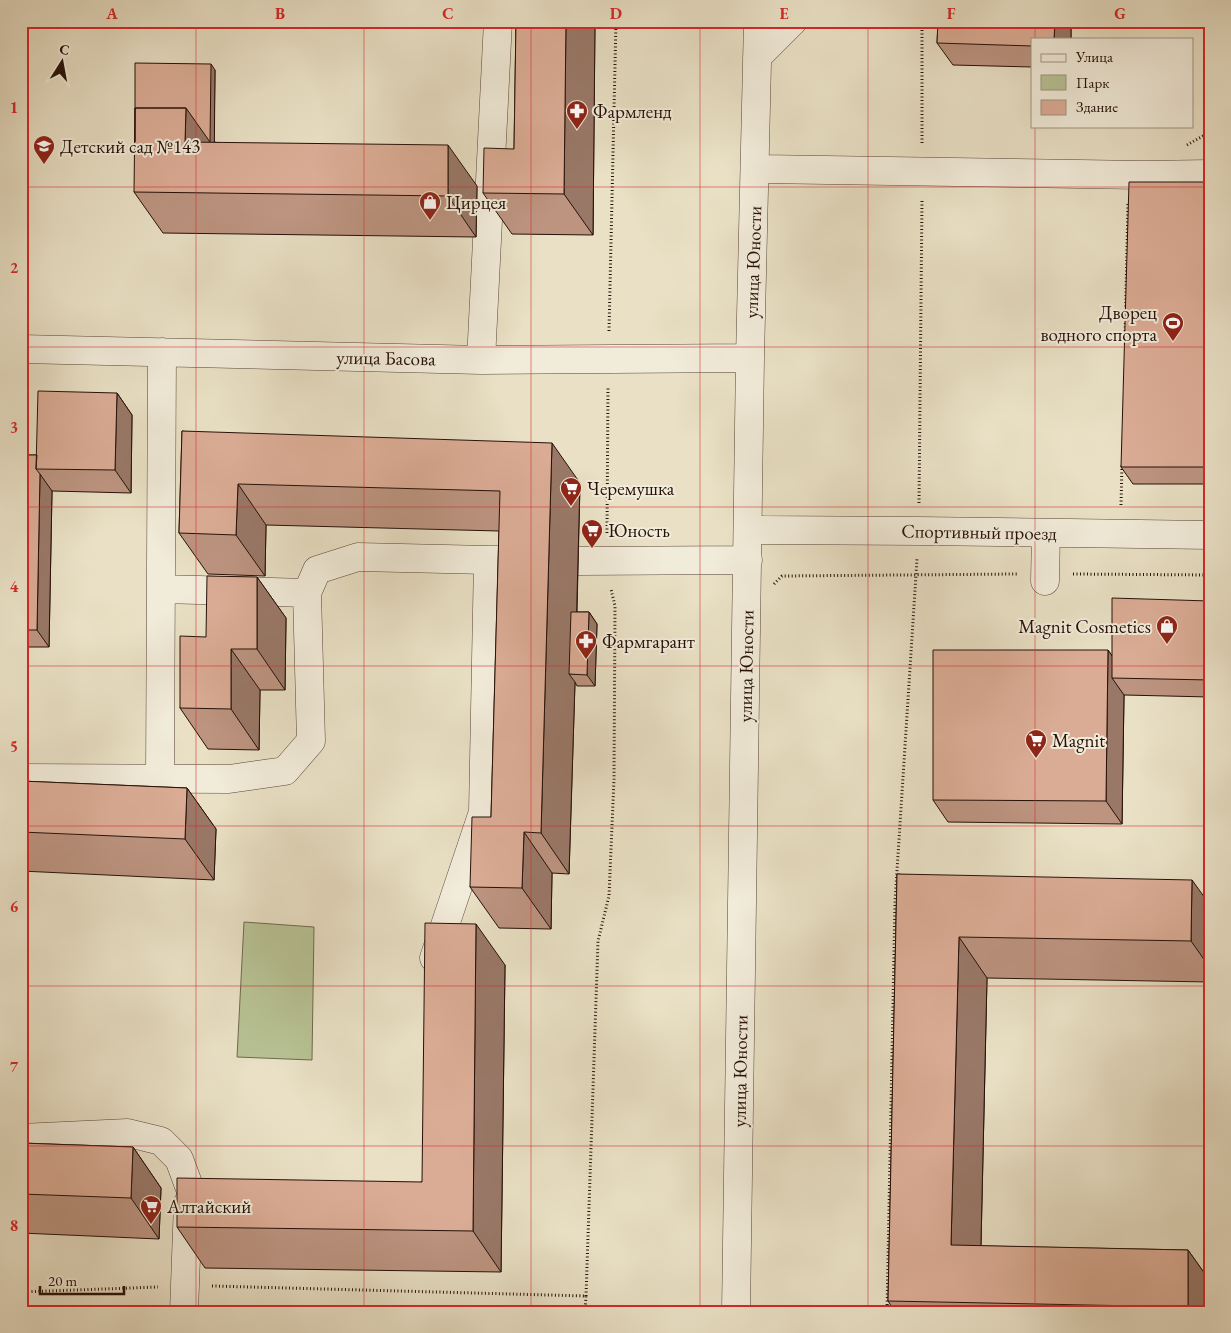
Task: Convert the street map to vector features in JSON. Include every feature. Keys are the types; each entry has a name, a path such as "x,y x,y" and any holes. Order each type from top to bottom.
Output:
{"street":[{"path":"481,360 498,21"},
{"name":"улица Юности","path":"736,1312 750,358 758,21"},
{"path":"758,57 793,21"},
{"path":"755,169 1142,175 1210,174"},
{"name":"улица Басова","path":"21,349 481,360 750,358"},
{"path":"160,779 162,352"},
{"name":"Спортивный проезд","path":"748,530 1210,535"},
{"path":"1046,533 1046,577"},
{"path":"21,778 229,779 285,771 312,741 307,593 317,570 358,557 528,560"},
{"path":"429,982 429,973 483,812 488,560"},
{"path":"579,561 748,560"},
{"path":"161,589 307,593"},
{"path":"21,1138 128,1133 161,1141 199,1186 185,1299"}],"path":[{"path":"585,1312 598,941 609,896 614,779 614,606 607,561 608,359 616,21"},
{"path":"886,1312 894,902 919,531 922,21"},
{"path":"1181,148 1210,132"},
{"path":"1124,347 1128,191 1142,175"},
{"path":"1120,533 1122,455"},
{"path":"747,587 774,584 782,576 916,575 1046,577 1210,575"},
{"path":"21,1292 185,1299 586,1296"}],"green space":[{"path":"244,922 314,927 312,1060 237,1057"}],"building":[{"path":"516,21 566,21 564,194 483,193 484,148 514,149"},
{"path":"938,21 1055,21 1054,38 1031,38 1031,46 937,43"},
{"path":"135,63 211,64 210,142 186,108 135,108"},
{"path":"135,108 186,108 185,142 448,145 448,196 134,192"},
{"name":"Дворец водного спорта","path":"1129,182 1210,182 1210,467 1121,467"},
{"path":"38,391 117,393 115,470 36,469"},
{"path":"182,431 552,443 541,833 524,832 522,888 470,887 472,817 491,817 500,491 238,484 236,535 179,533"},
{"path":"21,455 37,455 36,469 40,474 37,630 21,630"},
{"path":"207,576 257,577 257,649 231,649 231,709 180,708 180,636 206,637"},
{"name":"Magnit Cosmetics","path":"1112,598 1210,601 1210,680 1112,678"},
{"path":"571,612 589,612 587,675 569,674"},
{"name":"Magnit","path":"933,650 1108,650 1106,801 933,800"},
{"path":"21,781 187,788 185,839 21,832"},
{"path":"897,874 1192,880 1191,941 959,937 951,1245 1188,1250 1188,1307 888,1301"},
{"path":"425,923 476,924 473,1231 177,1227 177,1178 422,1182"},
{"path":"21,1143 133,1147 131,1198 21,1194"}],"place":[{"name":"Фармленд","path":"577,130"},
{"name":"Детский сад №143","path":"44,165"},
{"name":"Цирцея","path":"430,221"},
{"name":"Дворец водного спорта","path":"1173,342"},
{"name":"Черемушка","path":"571,507"},
{"name":"Юность","path":"592,549"},
{"name":"Magnit Cosmetics","path":"1167,645"},
{"name":"Фармгарант","path":"586,660"},
{"name":"Magnit","path":"1036,759"},
{"name":"Алтайский","path":"151,1225"}]}
